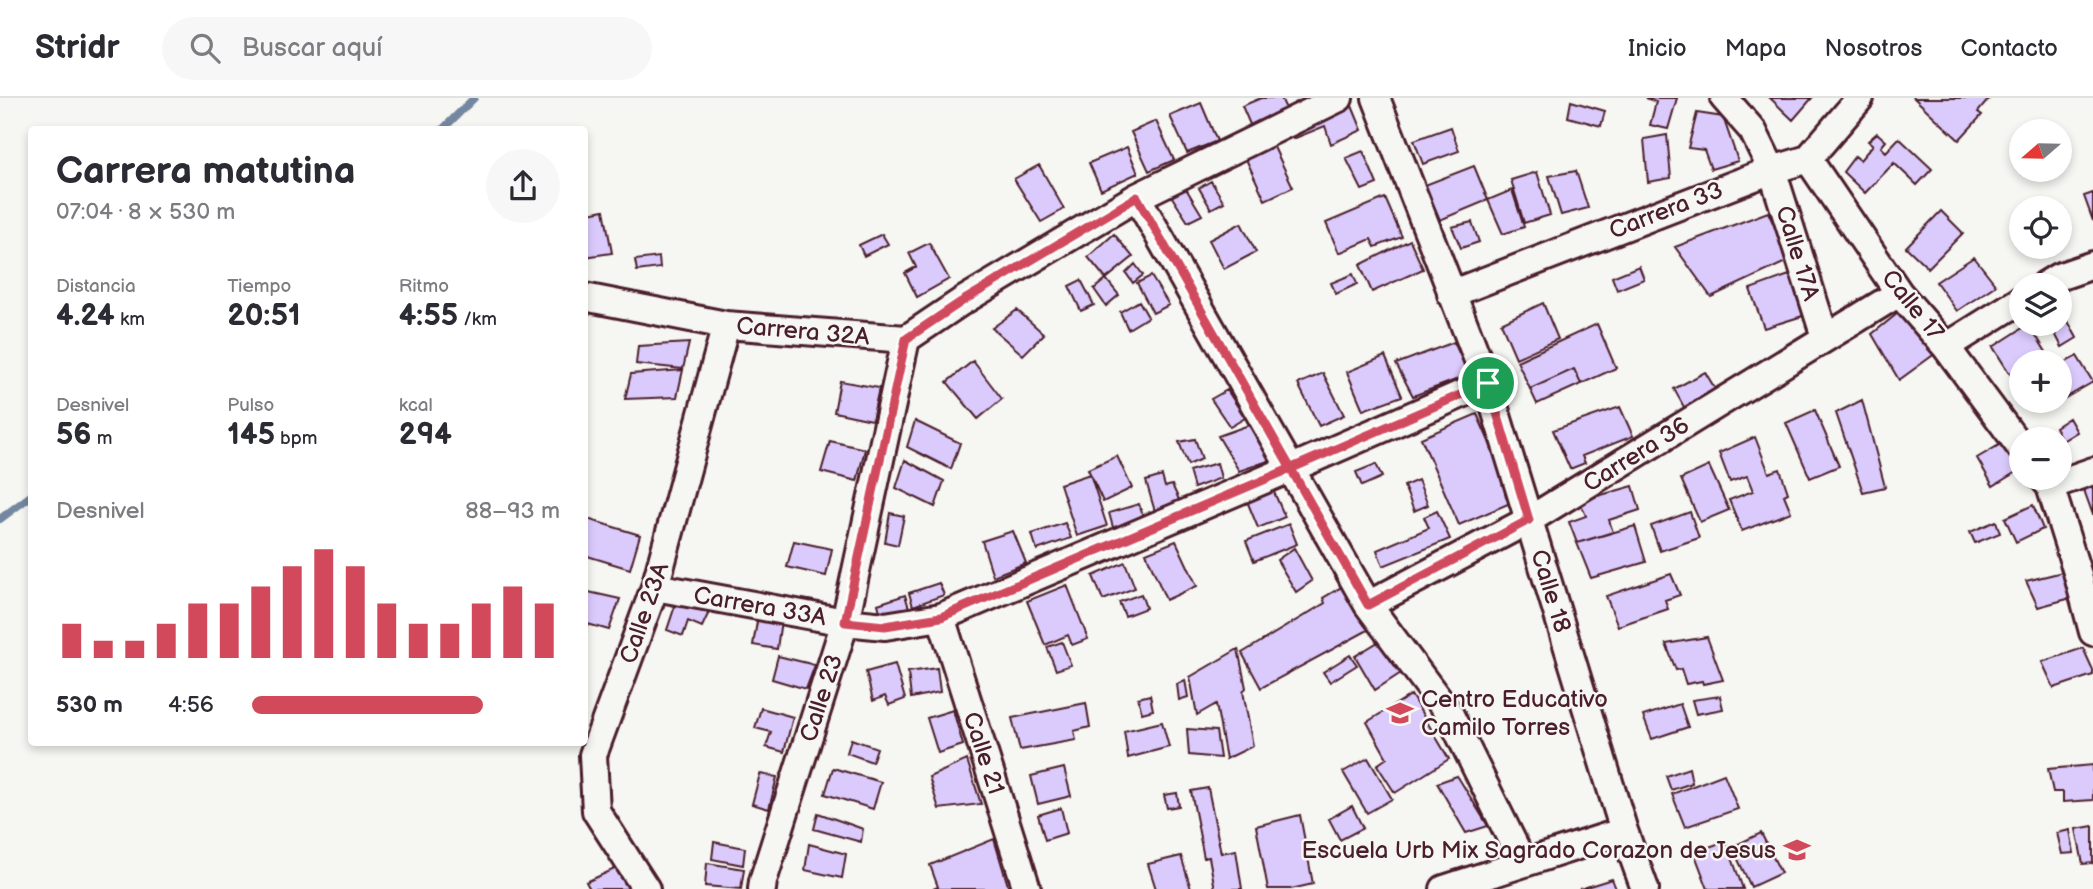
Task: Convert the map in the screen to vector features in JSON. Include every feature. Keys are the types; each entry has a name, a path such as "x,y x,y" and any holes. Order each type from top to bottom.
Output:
{"street":[{"path":"906,339 961,302 1137,197 1339,98"},
{"name":"Calle 18","path":"1376,98 1488,383 1624,831 1646,889"},
{"path":"1724,98 1753,131 1772,170"},
{"path":"1808,159 1860,98"},
{"name":"Carrera 33","path":"1451,294 1772,170 1808,159"},
{"name":"Calle 17","path":"1808,159 1899,293 1946,347 2009,432"},
{"name":"Calle 17A","path":"1772,170 1825,337"},
{"path":"1137,197 1368,605 1450,715 1523,863"},
{"path":"2070,273 2093,265"},
{"name":"Carrera 36","path":"1368,605 1529,520 1899,293"},
{"name":"Carrera 32A","path":"588,298 726,325 906,339"},
{"path":"1946,347 2009,308"},
{"name":"Calle 23A","path":"646,889 596,811 593,755 655,587 726,325"},
{"name":"Calle 23","path":"762,889 845,622 906,339"},
{"name":"Carrera 33A","path":"655,587 845,622 885,626 941,617 1488,383"},
{"path":"2072,476 2093,471"},
{"path":"2049,490 2077,572 2093,632"},
{"name":"Calle 21","path":"941,617 1027,889"},
{"path":"1444,889 1471,885 1523,863 1624,831"}],"building":[{"path":"1261,98 1281,98 1287,111 1251,127 1242,106"},
{"path":"1646,98 1677,98 1668,129 1650,125 1656,102"},
{"path":"1770,98 1812,98 1793,120"},
{"path":"1914,98 1989,99 1978,112 1982,115 1959,140"},
{"path":"1350,101 1362,130 1331,144 1325,126 1293,139 1289,130"},
{"path":"1571,101 1605,111 1601,126 1568,117"},
{"path":"1201,103 1217,141 1187,153 1170,116"},
{"path":"1697,113 1723,117 1738,161 1711,169 1704,150 1688,148"},
{"path":"1156,121 1174,160 1149,171 1131,132"},
{"path":"1451,127 1459,151 1423,164 1414,140"},
{"path":"1877,133 1886,141 1881,147 1886,152 1899,138 1932,169 1917,185 1894,163 1865,193 1843,172 1855,156 1860,160 1873,145 1868,141"},
{"path":"1667,135 1671,178 1648,182 1644,139"},
{"path":"1273,145 1293,187 1265,200 1245,157"},
{"path":"1127,147 1138,173 1101,190 1089,163"},
{"path":"1363,151 1377,184 1362,190 1346,158"},
{"path":"1039,165 1064,209 1041,222 1014,179"},
{"path":"1474,166 1488,200 1440,220 1425,185"},
{"path":"1576,171 1588,208 1561,215 1549,176"},
{"path":"1537,172 1550,215 1524,223 1511,180"},
{"path":"1211,181 1224,202 1211,209 1199,188"},
{"path":"1185,187 1202,215 1188,222 1170,194"},
{"path":"1512,190 1524,227 1503,234 1488,200"},
{"path":"2093,193 2093,221 2084,196"},
{"path":"1385,198 1402,237 1375,247 1371,239 1339,253 1326,223"},
{"path":"604,210 612,253 588,256 588,213"},
{"path":"1941,211 1963,233 1928,268 1906,247"},
{"path":"1768,212 1790,260 1711,297 1675,247"},
{"path":"1472,222 1479,242 1461,248 1452,227"},
{"path":"1241,223 1256,252 1224,269 1209,240"},
{"path":"882,234 888,244 864,256 859,245"},
{"path":"1114,234 1133,257 1106,279 1088,257"},
{"path":"1410,240 1423,269 1372,292 1360,265"},
{"path":"929,243 949,279 917,297 905,273 916,267 909,253"},
{"path":"659,257 660,268 637,271 635,260"},
{"path":"1974,257 1996,285 1957,311 1936,282"},
{"path":"1135,264 1143,275 1133,283 1126,273"},
{"path":"1639,266 1644,279 1617,290 1612,277"},
{"path":"1795,273 1809,314 1764,328 1750,289"},
{"path":"1353,274 1357,284 1336,294 1331,283"},
{"path":"1151,276 1169,305 1153,313 1137,283"},
{"path":"1106,279 1119,295 1106,306 1094,289"},
{"path":"1081,280 1094,305 1081,311 1069,286"},
{"path":"1139,301 1148,317 1128,329 1120,312"},
{"path":"1543,303 1558,339 1516,358 1501,323"},
{"path":"1908,305 1936,353 1899,380 1872,334"},
{"path":"1017,310 1044,334 1023,355 992,328"},
{"path":"1597,324 1616,368 1581,384 1574,369 1530,389 1517,361"},
{"path":"2072,329 2077,338 2062,347 2056,336 2072,336"},
{"path":"2010,336 2036,336 2045,350 2009,350 2009,372 1993,347"},
{"path":"1454,342 1469,375 1413,396 1396,364"},
{"path":"689,343 683,369 636,364 638,346"},
{"path":"1385,356 1402,396 1363,410 1347,372"},
{"path":"2077,356 2093,382 2072,394 2072,359"},
{"path":"973,361 1002,399 978,419 947,382"},
{"path":"1574,369 1581,384 1537,404 1530,389"},
{"path":"683,370 677,397 625,399 631,374"},
{"path":"1705,372 1722,400 1690,418 1674,389"},
{"path":"1323,373 1344,415 1319,426 1298,384"},
{"path":"840,381 879,388 872,420 834,412"},
{"path":"1227,390 1245,418 1230,427 1211,399"},
{"path":"1862,400 1885,487 1863,492 1836,413"},
{"path":"1620,407 1633,436 1582,456 1585,463 1570,469 1553,430"},
{"path":"1815,410 1839,466 1810,478 1786,423"},
{"path":"1477,414 1515,501 1459,525 1421,438"},
{"path":"2069,418 2077,432 2072,435 2072,427 2055,427"},
{"path":"915,421 960,443 951,469 907,447"},
{"path":"1249,425 1271,460 1239,471 1218,436"},
{"path":"1755,437 1769,473 1780,469 1788,493 1784,495 1791,512 1742,531 1729,500 1753,491 1747,476 1730,482 1719,453"},
{"path":"1195,439 1202,459 1188,465 1179,442"},
{"path":"830,441 865,449 857,481 821,472"},
{"path":"2006,441 2009,447 2009,476 1993,486 1977,458"},
{"path":"1117,456 1132,488 1103,502 1088,469"},
{"path":"905,460 944,481 935,507 896,488"},
{"path":"1217,463 1221,478 1194,488 1189,471"},
{"path":"1376,464 1382,477 1362,486 1356,472"},
{"path":"1709,466 1729,510 1700,522 1681,479"},
{"path":"1090,474 1107,526 1077,536 1060,484"},
{"path":"1162,476 1165,487 1172,485 1182,506 1156,515 1146,481"},
{"path":"1418,480 1428,505 1414,511 1404,486"},
{"path":"1633,486 1640,510 1609,520 1613,532 1577,543 1569,522 1586,516 1580,501"},
{"path":"2093,486 2093,515 2084,490"},
{"path":"1273,490 1285,517 1258,528 1247,501"},
{"path":"1139,504 1144,519 1114,531 1109,513"},
{"path":"2033,505 2043,529 2016,542 2005,518"},
{"path":"1437,511 1450,539 1383,566 1377,550 1429,528 1424,517"},
{"path":"1690,512 1699,538 1660,551 1651,526"},
{"path":"890,513 904,516 898,545 885,542"},
{"path":"588,519 640,535 630,569 588,556"},
{"path":"1996,521 2000,533 1975,543 1970,532"},
{"path":"1065,523 1071,538 1037,550 1032,534"},
{"path":"1289,524 1297,544 1254,561 1246,541"},
{"path":"1635,526 1646,562 1591,578 1577,543"},
{"path":"1013,531 1026,563 993,576 982,541"},
{"path":"794,541 832,549 826,576 787,567"},
{"path":"1176,541 1197,586 1166,600 1146,553"},
{"path":"1294,548 1312,581 1296,592 1277,560"},
{"path":"1125,562 1135,588 1103,600 1093,576"},
{"path":"2071,570 2082,595 2038,607 2026,581"},
{"path":"1671,574 1680,595 1665,600 1668,609 1618,626 1606,596"},
{"path":"939,583 944,595 913,606 909,593"},
{"path":"1067,585 1088,639 1072,645 1068,635 1045,645 1027,601"},
{"path":"1345,585 1370,629 1261,688 1242,653 1325,603 1323,598"},
{"path":"588,592 620,599 609,630 588,624"},
{"path":"1141,594 1146,608 1125,616 1119,602"},
{"path":"905,595 909,608 882,619 878,604"},
{"path":"677,600 709,612 702,627 688,621 683,636 667,630"},
{"path":"758,616 781,620 777,649 753,645"},
{"path":"1707,637 1723,680 1686,684 1681,669 1676,670 1666,644"},
{"path":"1383,639 1401,673 1375,690 1355,656"},
{"path":"1062,642 1071,665 1056,670 1047,647"},
{"path":"2083,648 2093,675 2054,688 2042,662"},
{"path":"1238,649 1253,746 1226,759 1216,704 1197,715 1190,677"},
{"path":"1350,655 1357,665 1330,682 1323,672"},
{"path":"778,656 815,665 806,689 772,679"},
{"path":"895,664 905,699 889,705 885,696 873,701 866,672"},
{"path":"937,668 940,692 911,698 908,672"},
{"path":"1185,680 1188,697 1179,700 1177,684"},
{"path":"1150,695 1153,710 1142,713 1138,698"},
{"path":"1411,695 1449,759 1395,793 1377,765 1387,758 1367,722"},
{"path":"1720,696 1723,709 1696,714 1692,700"},
{"path":"1086,703 1090,727 1074,731 1076,740 1020,750 1012,718"},
{"path":"1680,704 1688,727 1652,739 1643,716"},
{"path":"761,708 793,717 784,752 766,747 771,732 755,728"},
{"path":"953,710 963,745 938,753 927,718"},
{"path":"1162,722 1169,747 1128,758 1124,731"},
{"path":"1187,729 1216,731 1220,758 1189,755"},
{"path":"851,739 877,748 872,762 847,753"},
{"path":"1368,758 1392,799 1367,813 1343,772"},
{"path":"967,760 981,804 939,809 929,777"},
{"path":"2093,765 2093,800 2063,802 2063,792 2053,792 2048,769"},
{"path":"833,768 881,782 873,809 825,794"},
{"path":"1064,768 1071,796 1038,804 1031,776"},
{"path":"1689,768 1692,783 1671,790 1666,776"},
{"path":"760,774 777,777 769,809 752,804"},
{"path":"1724,774 1738,809 1685,827 1672,794"},
{"path":"1457,776 1488,826 1466,833 1437,783"},
{"path":"1208,788 1221,853 1236,850 1242,889 1215,889 1209,857 1204,858 1191,791"},
{"path":"1177,793 1179,806 1167,808 1164,795"},
{"path":"1352,806 1363,828 1340,840 1329,819"},
{"path":"1061,808 1067,833 1045,840 1038,815"},
{"path":"818,813 863,829 861,842 814,829"},
{"path":"1300,815 1313,884 1291,889 1268,889 1256,826"},
{"path":"2093,826 2093,863 2083,864 2076,829"},
{"path":"2070,830 2074,853 2062,854 2057,833"},
{"path":"1761,833 1781,873 1751,887 1732,847"},
{"path":"994,839 1009,889 933,889 938,887 930,865"},
{"path":"1726,841 1743,889 1708,889 1694,852"},
{"path":"714,842 745,848 743,865 712,859"},
{"path":"809,844 846,854 842,878 805,870"},
{"path":"1181,856 1191,889 1156,889 1148,864"},
{"path":"707,863 744,869 741,889 705,886"},
{"path":"619,867 630,889 590,889 586,882"},
{"path":"1612,879 1616,889 1579,889 1583,888"}],"waterway":[{"path":"446,126 474,98"},
{"path":"0,519 28,498"}],"place":[{"name":"Centro Educativo Camilo Torres","path":"1400,713"},
{"name":"Escuela Urb Mix Sagrado Corazon de Jesus","path":"1797,850"}],"route":[{"path":"1488,383 1292,468 941,617 885,626 845,622 906,339 961,302 1137,197 1292,468 1368,605 1529,520 1488,383"}]}
